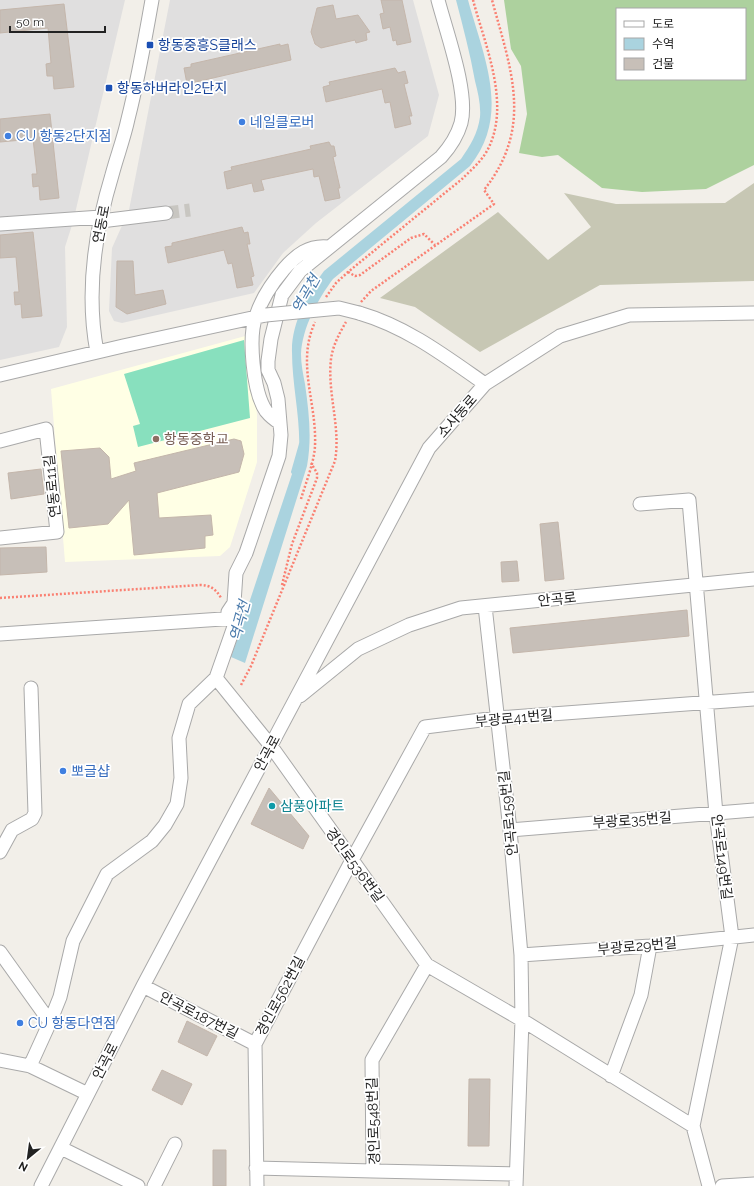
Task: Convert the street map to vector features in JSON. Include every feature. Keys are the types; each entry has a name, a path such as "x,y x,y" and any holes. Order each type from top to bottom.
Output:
{"street":[{"name":"연동로","path":"97,352 93,330 93,281 101,219 128,119 152,0"},
{"path":"228,612 234,603 236,574 246,553 277,464 280,445 280,423 276,390 268,370 268,361 270,339 282,295 293,278 328,247 441,157 454,142 461,122 461,89 438,0"},
{"path":"0,224 166,214"},
{"path":"280,423 266,411 259,393 252,342 271,286 296,257 310,248 319,246 328,247"},
{"path":"0,375 97,352 286,311 340,308 377,318 403,330 431,346 485,384"},
{"name":"소사동로","path":"295,701 429,448 485,384 560,336 629,315 754,313"},
{"name":"연동로11길","path":"0,440 46,429 57,532 0,538"},
{"path":"640,504 689,500 696,584"},
{"name":"안곡로","path":"42,1186 143,986 295,701 358,650 409,625 461,608 754,579"},
{"name":"안곡로149번길","path":"693,1126 732,937 716,814 696,584"},
{"name":"안곡로159번길","path":"485,606 510,830 521,954 522,1020"},
{"path":"0,634 237,618 216,678 189,704 179,738 181,778 178,804 165,825 152,840 107,874 73,941 60,997 30,1066"},
{"name":"경인로536번길","path":"216,678 271,746 427,965 522,1020 693,1126"},
{"path":"0,852 12,830 32,819 35,813 31,688"},
{"name":"부광로41번길","path":"352,860 425,727 497,718 706,703 754,698"},
{"name":"부광로35번길","path":"510,830 754,810"},
{"name":"경인로562번길","path":"256,1186 255,1044 352,860"},
{"name":"부광로29번길","path":"521,954 650,946 754,936"},
{"path":"611,1076 641,995 650,946"},
{"path":"0,952 50,1022"},
{"name":"경인로548번길","path":"427,965 372,1060 373,1171 516,1180 522,1020"},
{"name":"안곡로187번길","path":"143,986 255,1044"},
{"path":"0,1060 30,1066 88,1094"},
{"path":"693,1126 709,1186"},
{"path":"154,1186 175,1144"},
{"path":"61,1148 138,1186"},
{"path":"256,1168 373,1171"},
{"path":"722,1186 754,1184"}],"path":[{"path":"325,300 336,283 348,272 462,179 474,167 488,148 496,127 496,96 491,66 473,0"},
{"path":"348,272 355,276 360,274 418,234 424,234 436,245"},
{"path":"301,499 314,454 315,437 306,355 310,334 316,320"},
{"path":"280,593 292,544 316,478 317,473 311,463"},
{"path":"0,598 207,585 214,588 220,595 228,612"}],"shaded area":[{"name":"항동하버라인2단지","path":"0,0 125,0 73,222 65,247 67,327 59,347 0,360"},
{"path":"170,0 413,0 439,95 428,136 316,223 283,253 254,293 122,323 114,321 109,311 112,248 129,210"},
{"path":"754,183 754,281 600,285 480,352 415,307 380,298 498,212 548,260 591,227 564,193 616,204 725,203"},
{"name":"항동중학교","path":"249,335 257,415 257,462 230,547 220,556 65,562 51,389"}],"green space":[{"path":"504,0 754,0 754,165 706,189 642,192 602,188 558,155 542,157 519,153 527,114 521,66 511,49"},
{"path":"244,340 250,418 138,447 133,426 140,424 124,374"}],"water":[{"path":"456,0 468,0 481,43 490,85 492,106 489,126 482,146 470,166 333,279 312,314 304,334 301,354 308,405 309,456 245,663 231,657 299,453 299,428 292,365 292,342 297,320 312,289 324,271 461,159 477,128 480,117 479,99 469,50"}],"building":[{"path":"381,0 402,0 411,42 397,45 396,40 393,41 390,27 383,29 380,14 384,13"},
{"path":"64,4 74,87 54,89 53,76 47,76 46,64 51,63 48,28 0,33 0,10"},
{"path":"333,5 336,19 358,15 370,32 366,33 367,40 356,43 355,40 321,48 315,44 311,32 317,8"},
{"path":"280,44 280,46 288,44 291,60 187,84 184,68 191,67 191,64"},
{"path":"395,68 398,73 405,71 408,83 404,84 412,116 409,116 411,124 395,128 390,102 385,103 382,89 326,102 323,87 330,85 329,82"},
{"path":"50,114 59,198 40,200 39,186 33,187 32,174 37,174 33,139 0,142 0,119"},
{"path":"329,142 331,146 334,146 336,156 333,157 340,188 338,188 340,198 325,201 319,176 314,177 313,169 261,180 264,190 254,192 252,183 227,189 224,172 232,170 231,167 311,149 310,146"},
{"path":"242,227 244,233 248,232 250,244 247,244 254,276 251,277 253,285 237,288 232,263 228,264 224,250 168,263 165,247 172,246 172,243"},
{"path":"33,232 42,316 22,318 21,304 15,305 14,292 19,292 16,257 0,258 0,235"},
{"path":"117,261 133,261 135,295 163,290 166,304 127,314 116,307"},
{"path":"234,439 241,441 244,454 239,472 157,493 159,518 211,515 213,535 205,536 205,548 134,555 129,500 108,524 69,528 61,451 100,448 109,457 111,479 136,471 134,463"},
{"path":"41,469 44,494 11,499 8,473"},
{"path":"558,522 564,579 545,581 540,524"},
{"path":"46,547 47,572 0,575 0,548"},
{"path":"517,561 519,581 502,582 501,562"},
{"path":"687,610 689,636 513,653 510,628"},
{"name":"삼풍아파트","path":"269,788 309,836 303,849 251,824"},
{"path":"187,1021 217,1036 207,1056 178,1042"},
{"path":"162,1070 192,1084 182,1105 152,1090"},
{"path":"469,1079 490,1079 489,1146 468,1146"},
{"path":"213,1150 226,1150 226,1186 213,1186"}],"waterway":[{"name":"역곡천","path":"293,472 301,444"}],"tunnel":[{"path":"166,213 190,210"}],"place":[{"name":"항동중흥S클래스","path":"150,45"},
{"name":"항동하버라인2단지","path":"109,88"},
{"name":"네일클로버","path":"242,122"},
{"name":"CU 항동2단지점","path":"8,136"},
{"name":"항동중학교","path":"156,439"},
{"name":"뽀글샵","path":"63,771"},
{"name":"삼풍아파트","path":"272,806"},
{"name":"CU 항동다연점","path":"20,1023"}]}
